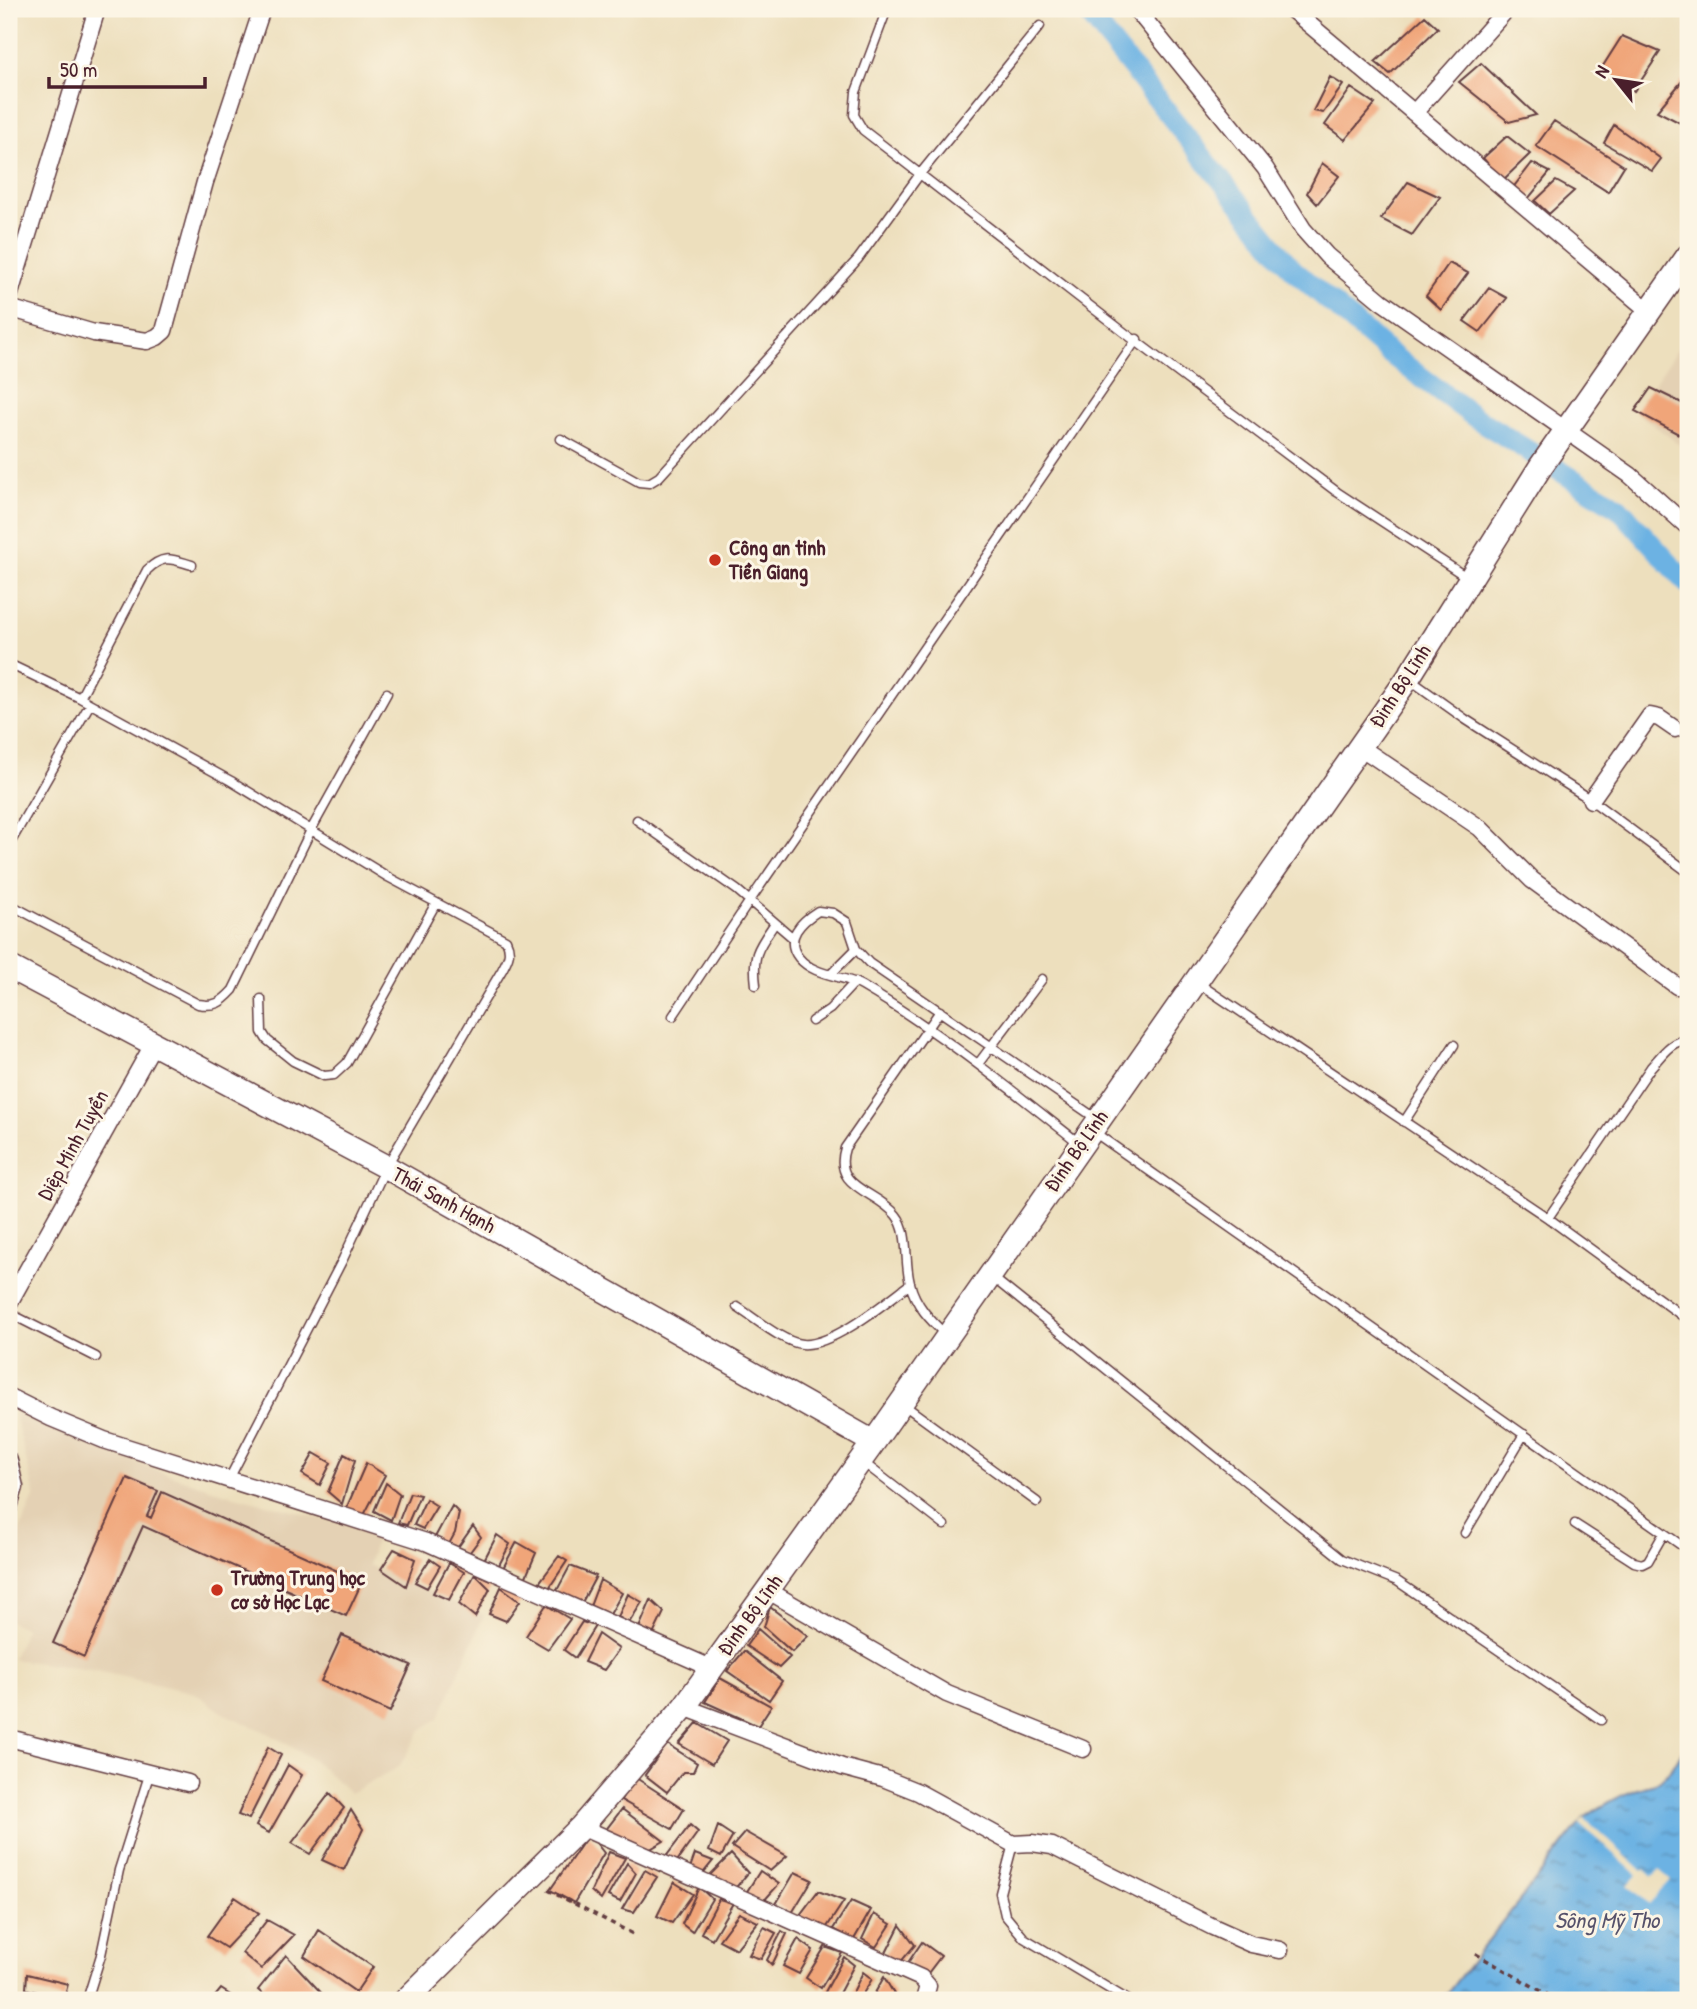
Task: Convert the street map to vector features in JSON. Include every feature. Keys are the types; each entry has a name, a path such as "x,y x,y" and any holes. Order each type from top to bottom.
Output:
{"main road":[{"name":"Đinh Bộ Lĩnh","path":"406,2000 581,1827 684,1707 867,1451 1408,678 1541,466 1688,256"},
{"name":"Thái Sanh Hạnh","path":"9,967 386,1167 867,1451"}],"street":[{"path":"9,297 97,9"},
{"path":"9,308 93,333 147,341 164,331 205,182 262,9"},
{"path":"1136,9 1265,168 1303,229 1327,256 1381,301 1563,435 1630,475 1688,527"},
{"path":"1291,9 1649,311"},
{"path":"1414,113 1507,9"},
{"path":"1591,800 1650,716 1659,718 1675,729"},
{"path":"1360,747 1480,828 1532,880 1677,986"},
{"name":"Diệp Minh Tuyền","path":"9,1303 154,1043"},
{"path":"9,1397 104,1440 426,1542 711,1668"},
{"path":"9,1461 15,1487 9,1507"},
{"path":"767,1590 947,1694 1083,1749"},
{"path":"684,1707 842,1767 918,1791 1013,1844 1052,1846 1213,1927 1251,1944 1280,1950"},
{"path":"9,1738 188,1783"},
{"path":"581,1827 921,1979 928,1986 924,2000"}],"lane":[{"path":"887,9 856,92 854,115 863,130 1337,492 1468,579"},
{"path":"561,439 639,482 649,483 659,477 858,259 920,174 1040,26"},
{"path":"673,1016 748,902 1137,339"},
{"path":"80,698 147,570 156,561 169,558 192,565"},
{"path":"9,664 80,698 231,780 388,877 506,940 510,954 386,1167 343,1259 228,1481"},
{"path":"1408,678 1465,719 1591,800 1688,872"},
{"path":"9,904 198,1004 211,1007 222,1003 233,990 311,830 387,693"},
{"path":"9,845 90,704"},
{"path":"637,820 737,890 793,938"},
{"path":"261,999 262,1032 267,1041 293,1061 324,1076 334,1075 347,1063 436,902"},
{"path":"1090,1131 990,1046 869,962 856,948 847,922 833,913 818,911 802,921 793,938 793,945 799,957 810,967 855,982 896,1006 978,1064 1090,1131 1688,1550"},
{"path":"756,985 753,962 775,923"},
{"path":"831,974 856,948"},
{"path":"978,1064 1042,979"},
{"path":"812,1021 830,1009 855,982"},
{"path":"1196,982 1548,1218 1688,1320"},
{"path":"940,1011 845,1149 840,1163 844,1173 856,1186 897,1216 903,1233 910,1284 917,1301 930,1320 947,1336"},
{"path":"1548,1218 1651,1067 1671,1045 1688,1040"},
{"path":"1404,1122 1454,1045"},
{"path":"990,1276 1342,1559 1398,1581 1601,1720"},
{"path":"737,1307 787,1339 802,1345 818,1342 868,1316 910,1284"},
{"path":"9,1313 96,1357"},
{"path":"901,1402 1037,1502"},
{"path":"1465,1533 1524,1434"},
{"path":"867,1451 944,1525"},
{"path":"1575,1524 1634,1562 1642,1564 1648,1561 1664,1533"},
{"path":"87,2000 101,1955 119,1870 150,1772"},
{"path":"1013,1844 1000,1893 1005,1915 1024,1938 1128,2000"}],"path":[{"path":"528,1879 633,1934"},
{"path":"1476,1954 1557,2000"}],"shaded area":[{"path":"1688,334 1688,451 1635,411"},
{"name":"Trường Trung học cơ sở Học Lạc","path":"12,1404 42,1424 156,1470 223,1493 378,1533 368,1565 484,1615 439,1718 421,1730 399,1767 350,1793 315,1761 270,1734 225,1714 195,1693 97,1671 12,1659 26,1629 9,1621 9,1555 35,1495"}],"water":[{"name":"Sông Mỹ Tho","path":"1688,1740 1688,2000 1442,2000 1584,1818 1617,1798 1660,1780 1674,1765"}],"pier":[{"path":"1584,1818 1642,1871 1645,1869 1653,1876 1659,1870 1671,1880 1649,1904 1628,1885 1637,1875 1579,1823"}],"building":[{"path":"1425,16 1438,28 1390,74 1375,62"},
{"path":"1622,36 1660,52 1634,91 1601,69"},
{"path":"1481,63 1536,115 1509,122 1459,82"},
{"path":"1330,77 1343,85 1323,113 1313,111"},
{"path":"1683,80 1688,84 1688,127 1657,111"},
{"path":"1351,88 1375,104 1345,140 1325,125"},
{"path":"1554,121 1624,166 1608,192 1536,146"},
{"path":"1614,125 1661,159 1652,171 1604,143"},
{"path":"1507,136 1530,154 1502,181 1483,158"},
{"path":"1322,163 1339,176 1317,204 1307,193"},
{"path":"1532,163 1550,172 1528,199 1512,189"},
{"path":"1556,181 1574,191 1549,214 1535,201"},
{"path":"1408,182 1440,197 1412,235 1381,219"},
{"path":"1449,263 1468,273 1441,310 1426,296"},
{"path":"1489,288 1507,298 1480,332 1464,321"},
{"path":"1651,388 1688,406 1688,439 1635,411"},
{"path":"314,1453 331,1463 320,1485 302,1474"},
{"path":"344,1454 355,1460 342,1504 328,1492"},
{"path":"366,1463 385,1475 363,1517 346,1509"},
{"path":"127,1478 158,1491 147,1516 151,1518 162,1492 362,1582 346,1616 143,1526 84,1657 53,1643"},
{"path":"386,1483 400,1494 391,1520 374,1511"},
{"path":"410,1493 420,1495 407,1525 398,1523"},
{"path":"426,1499 437,1506 423,1529 414,1525"},
{"path":"452,1506 459,1513 455,1533 448,1546 434,1539"},
{"path":"473,1526 481,1537 467,1556 456,1550"},
{"path":"497,1535 510,1544 498,1567 483,1562"},
{"path":"517,1542 536,1553 525,1579 502,1570"},
{"path":"394,1549 415,1559 406,1586 381,1569"},
{"path":"559,1556 567,1561 549,1588 539,1583"},
{"path":"430,1559 440,1566 427,1588 415,1582"},
{"path":"449,1563 464,1572 449,1600 433,1593"},
{"path":"570,1566 596,1576 579,1608 555,1594"},
{"path":"475,1574 490,1589 475,1617 459,1604"},
{"path":"600,1580 622,1593 608,1618 589,1609"},
{"path":"501,1587 520,1601 506,1621 489,1614"},
{"path":"628,1594 642,1602 629,1623 618,1617"},
{"path":"651,1600 664,1612 653,1635 639,1628"},
{"path":"546,1605 570,1619 548,1649 526,1636"},
{"path":"770,1607 808,1636 792,1652 764,1627"},
{"path":"582,1622 595,1626 575,1658 564,1650"},
{"path":"758,1629 790,1657 779,1668 746,1646"},
{"path":"598,1634 619,1649 604,1670 584,1662"},
{"path":"342,1635 411,1665 390,1712 321,1681"},
{"path":"744,1651 782,1681 769,1700 727,1671"},
{"path":"720,1678 771,1706 758,1726 705,1702"},
{"path":"697,1723 727,1741 712,1764 679,1744"},
{"path":"667,1744 697,1763 693,1772 683,1772 667,1792 645,1775"},
{"path":"268,1747 281,1755 249,1819 238,1815"},
{"path":"288,1765 302,1775 269,1833 256,1826"},
{"path":"633,1776 684,1809 672,1829 621,1800"},
{"path":"330,1793 344,1808 310,1854 292,1843"},
{"path":"622,1809 664,1841 645,1852 605,1831"},
{"path":"351,1810 363,1829 344,1870 322,1860"},
{"path":"690,1825 698,1832 675,1864 665,1858"},
{"path":"718,1826 733,1836 721,1857 709,1851"},
{"path":"745,1832 787,1856 770,1871 732,1847"},
{"path":"589,1834 604,1853 574,1903 550,1890"},
{"path":"609,1852 625,1858 601,1900 591,1891"},
{"path":"695,1854 713,1861 700,1877 689,1871"},
{"path":"731,1854 748,1873 733,1891 708,1877"},
{"path":"627,1863 636,1873 620,1902 608,1896"},
{"path":"645,1870 657,1877 634,1912 622,1909"},
{"path":"760,1871 779,1884 762,1903 744,1896"},
{"path":"795,1872 812,1880 792,1913 776,1904"},
{"path":"674,1882 693,1894 672,1923 657,1916"},
{"path":"699,1887 712,1899 692,1932 682,1924"},
{"path":"818,1891 844,1901 823,1933 797,1919"},
{"path":"235,1897 259,1913 226,1948 207,1936"},
{"path":"719,1899 733,1903 712,1939 701,1933"},
{"path":"851,1901 871,1910 853,1941 833,1929"},
{"path":"739,1913 758,1922 736,1949 719,1940"},
{"path":"874,1914 891,1924 876,1947 862,1939"},
{"path":"267,1920 294,1935 261,1969 242,1953"},
{"path":"900,1925 915,1945 899,1964 885,1955"},
{"path":"764,1927 776,1933 761,1959 749,1955"},
{"path":"319,1930 373,1967 356,1992 304,1956"},
{"path":"782,1931 787,1934 772,1965 767,1960"},
{"path":"798,1939 813,1950 799,1974 783,1966"},
{"path":"922,1942 941,1956 925,1977 907,1964"},
{"path":"825,1947 842,1953 821,1988 806,1978"},
{"path":"286,1955 328,2000 270,2000 258,1990"},
{"path":"844,1957 854,1965 836,1999 825,1992"},
{"path":"863,1972 872,1979 859,2000 851,1996"},
{"path":"27,1974 68,1984 64,1999 26,1989"},
{"path":"884,1977 894,1994 891,2000 871,2000"},
{"path":"221,1989 238,2000 212,2000"}],"waterway":[{"path":"1085,9 1291,268 1389,353 1476,418 1619,508 1688,584"}],"place":[{"name":"Công an tỉnh Tiền Giang","path":"715,560"},
{"name":"Trường Trung học cơ sở Học Lạc","path":"217,1590"}]}
